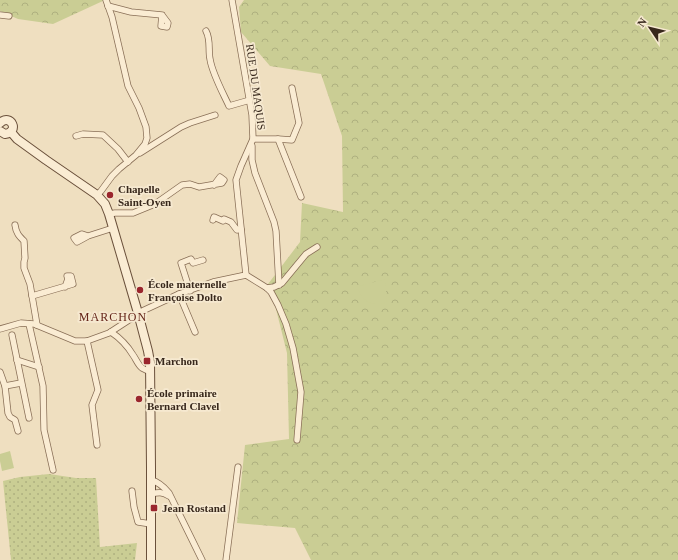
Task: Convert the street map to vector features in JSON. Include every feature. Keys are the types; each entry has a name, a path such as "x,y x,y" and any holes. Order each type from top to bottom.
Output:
{"main road":[{"path":"0,122 7,120 11,122 13,126 11,132"},
{"path":"0,131 5,134 11,132"},
{"path":"11,132 29,148 97,195 105,204 109,214 148,351 151,371 151,560"}],"street":[{"name":"RUE DU MAQUIS","path":"232,0 252,115 253,141 236,180 246,275"},
{"path":"107,3 131,12 162,15"},
{"path":"107,3 112,16 128,86 139,108 146,127 147,138 145,144 136,155"},
{"path":"0,15 9,16"},
{"path":"206,31 208,36 210,59 229,106 250,100"},
{"path":"279,285 276,232 274,222 255,172 252,160 253,141 278,139 292,140 300,123 292,88"},
{"path":"97,195 102,191 112,176 136,155 181,127 215,115"},
{"path":"76,136 83,134 103,135 128,162"},
{"path":"278,139 302,197"},
{"path":"109,214 133,213 155,204 182,185 190,184 199,187 214,185"},
{"path":"213,220 214,217 223,221 224,219 231,222 237,230 241,229"},
{"path":"14,225 17,235 24,241 24,268 30,284 37,325"},
{"path":"88,236 113,228"},
{"path":"267,288 282,283 306,254 317,247"},
{"path":"190,291 181,263 191,259 193,263 203,260"},
{"path":"0,330 21,323 37,325 75,341 87,341 111,332 138,314 179,294 213,282 246,275 271,292 286,324 293,348 302,392 298,440"},
{"path":"32,296 65,287"},
{"path":"179,294 195,332"},
{"path":"29,324 43,386 44,430 53,470"},
{"path":"111,332 118,336 127,346 142,368 151,371"},
{"path":"12,335 29,418"},
{"path":"87,341 98,390 92,405 97,445"},
{"path":"17,360 39,367"},
{"path":"0,372 4,386 8,413 10,417 15,420 18,431"},
{"path":"4,386 21,383"},
{"path":"226,560 238,467"},
{"path":"151,480 156,481 169,493 202,560"},
{"path":"132,491 138,522 151,524"},
{"path":"151,494 163,492 171,497"}],"green space":[{"path":"0,0 105,0 53,24 18,19 0,11"},
{"path":"244,0 678,0 678,560 311,560 295,528 237,523 245,445 289,439 287,353 274,301 265,288 300,242 302,203 343,212 342,136 321,74 270,66 241,32 239,7"},
{"path":"385,279 387,301 383,304 370,303 362,297 356,287"},
{"path":"10,451 14,468 2,471 0,454"},
{"path":"49,474 76,478 96,478 100,547 137,543 135,560 11,560 3,481 20,477"}],"place":[{"name":"Chapelle Saint-Oyen","path":"110,195"},
{"name":"École maternelle Françoise Dolto","path":"140,290"},
{"name":"Marchon","path":"147,361"},
{"name":"École primaire Bernard Clavel","path":"139,399"},
{"name":"Jean Rostand","path":"154,508"}],"district":[{"name":"MARCHON","path":"113,317"}]}
